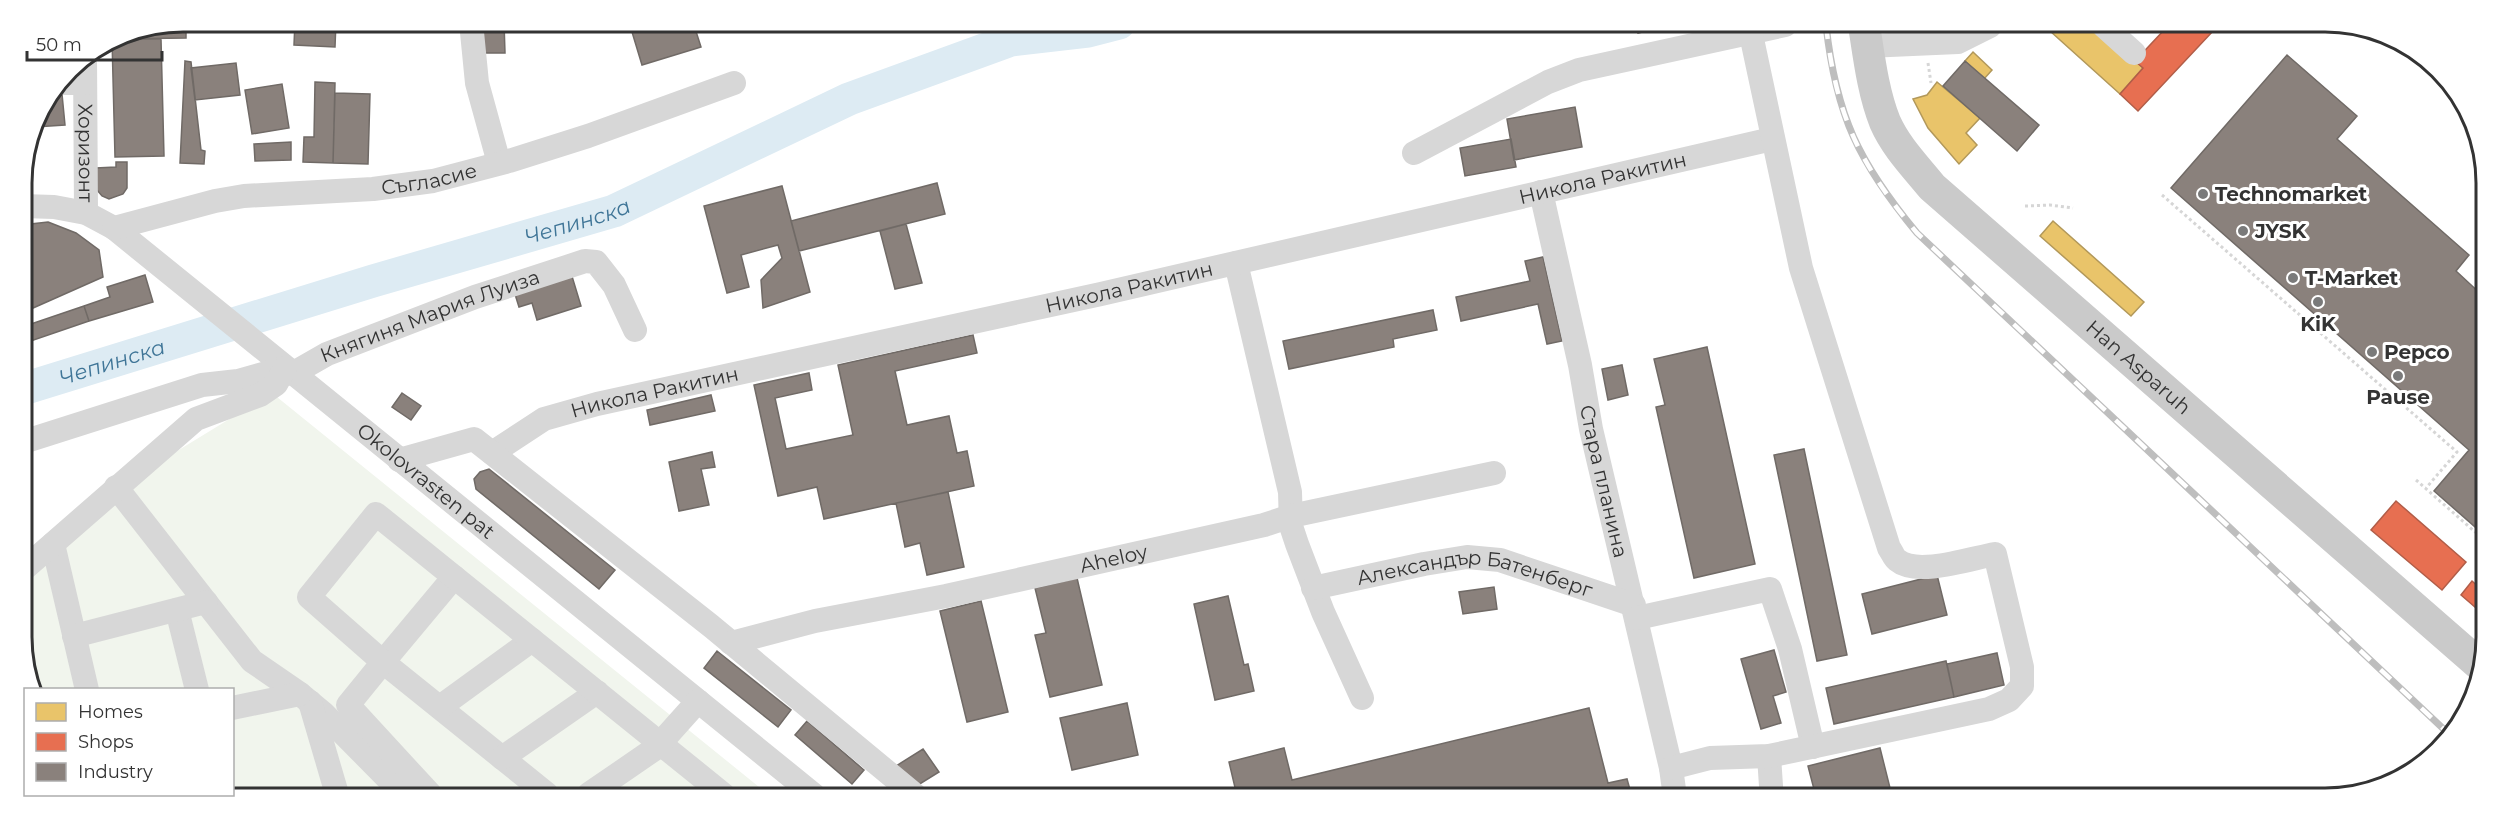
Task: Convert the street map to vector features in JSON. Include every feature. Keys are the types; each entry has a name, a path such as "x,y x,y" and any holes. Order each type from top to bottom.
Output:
{"main road":[{"name":"Han Asparuh","path":"1866,36 1875,87 1886,122 1902,152 1932,187 2475,659"}],"street":[{"path":"472,32 477,83 499,164"},
{"path":"1414,153 1548,82 1579,69 1737,32"},
{"path":"1671,768 1710,758 1769,756 1989,709 2009,700 2022,686 2022,667 1995,554 1925,568 1910,566 1897,560 1889,548 1801,268 1751,32"},
{"path":"1866,36 1958,42 1978,32"},
{"path":"2111,32 2134,52"},
{"name":"Хоризонт","path":"85,68 86,213"},
{"path":"69,83 85,83"},
{"name":"Съгласие","path":"114,228 215,201 244,196 373,189 433,181 499,164 588,136 734,84"},
{"name":"Никола Ракитин","path":"492,453 544,419 597,404 1236,263 1772,139"},
{"name":"Стара планина","path":"1541,192 1580,365 1591,429 1671,768 1674,788"},
{"name":"Okolovrasten pat","path":"32,206 54,207 86,213 114,228 805,788"},
{"name":"Княгиня Мария Луиза","path":"282,366 327,354 475,297 571,264 596,262 614,285 635,330"},
{"path":"1236,263 1290,492 1291,516 1297,544 1313,588 1362,698"},
{"path":"32,439 202,385 238,381 282,366"},
{"path":"32,562 196,419 260,395 276,384 282,366"},
{"path":"399,460 474,439 731,643 907,788"},
{"name":"Aheloy","path":"731,643 815,621 870,613 946,597 1252,528 1291,516 1494,473"},
{"path":"116,487 252,661 305,698 353,742 396,788"},
{"path":"540,788 383,662 309,597 376,514 715,788"},
{"path":"53,544 87,688"},
{"name":"Александър Батенберг","path":"1313,588 1467,557 1500,560 1635,612"},
{"path":"424,788 348,705 454,577"},
{"path":"1635,612 1770,589 1790,649 1813,747"},
{"path":"74,636 206,602"},
{"path":"177,610 196,688"},
{"path":"440,707 532,640"},
{"path":"502,758 597,692"},
{"path":"234,708 305,698"},
{"path":"305,698 335,788"},
{"path":"598,788 660,744 698,701"},
{"path":"1769,756 1772,788"}],"path":[{"path":"2163,195 2457,452 2426,488"},
{"path":"2025,206 2050,205 2073,208"},
{"path":"2416,480 2476,533"}],"shaded area":[{"path":"272,393 760,788 234,788 234,688 41,688 40,686 33,657 32,558 120,486"}],"building: Homes":[{"path":"2051,32 2103,32 2143,68 2120,94"},
{"path":"1973,52 1992,70 1984,79 1965,61"},
{"path":"1937,82 1980,118 1966,133 1977,145 1959,164 1928,128 1913,99 1927,95"},
{"path":"2053,221 2144,302 2131,316 2040,236"}],"building: Shops":[{"path":"2162,32 2212,32 2138,111 2120,94 2143,68 2135,61"},
{"path":"2396,501 2466,562 2442,590 2371,530"},
{"path":"2472,581 2476,585 2476,608 2461,595"}],"building: Industry":[{"path":"183,32 186,32 186,38 138,39 163,33"},
{"path":"295,32 336,32 335,47 294,45"},
{"path":"477,32 504,32 505,53 478,53"},
{"path":"632,32 696,32 701,47 642,65"},
{"path":"137,39 161,39 164,156 115,157 112,49"},
{"path":"2287,55 2357,116 2337,139 2469,255 2456,271 2476,290 2476,528 2434,491 2469,450 2171,188"},
{"path":"185,61 191,62 201,150 205,151 204,164 180,163"},
{"path":"1965,61 2039,125 2017,151 1943,86"},
{"path":"236,63 240,95 195,100 191,68"},
{"path":"315,82 335,83 333,163 303,162 304,137 314,137"},
{"path":"282,84 289,128 252,134 245,90"},
{"path":"335,93 370,94 368,164 333,163"},
{"path":"61,94 65,125 43,126 47,116"},
{"path":"1575,107 1582,147 1514,160 1507,119"},
{"path":"1511,139 1516,167 1465,176 1460,148"},
{"path":"291,142 291,160 255,161 254,144"},
{"path":"116,162 127,162 127,188 123,194 109,199 97,190 96,168 116,167"},
{"path":"937,183 945,214 799,251 791,221"},
{"path":"782,186 810,292 763,308 761,280 782,258 778,245 741,255 749,287 727,293 704,206"},
{"path":"48,222 76,233 99,250 103,277 32,308 32,224"},
{"path":"906,224 922,283 895,289 880,231"},
{"path":"1543,257 1562,341 1547,344 1538,304 1461,321 1456,297 1530,281 1525,261"},
{"path":"571,273 581,306 537,320 532,303 519,307 514,291"},
{"path":"145,275 153,302 89,321 84,306 110,297 107,287"},
{"path":"84,306 89,321 32,341 32,324"},
{"path":"1433,310 1437,330 1393,339 1394,347 1289,369 1283,341"},
{"path":"973,335 977,353 895,371 907,425 949,416 957,453 967,451 974,486 824,519 817,487 778,496 754,385 809,373 812,390 775,398 786,449 853,435 838,365"},
{"path":"1707,347 1755,564 1694,578 1656,407 1665,405 1654,359"},
{"path":"1622,365 1628,395 1608,400 1602,369"},
{"path":"402,393 421,406 411,420 392,407"},
{"path":"711,395 715,411 650,425 647,410"},
{"path":"1804,449 1847,655 1817,661 1774,455"},
{"path":"712,452 715,467 701,469 709,505 679,511 669,462"},
{"path":"489,469 615,570 599,589 476,489 474,479 480,472"},
{"path":"948,492 964,567 927,575 920,543 905,547 896,503"},
{"path":"1937,575 1947,615 1872,634 1862,594"},
{"path":"1077,578 1102,685 1050,697 1035,635 1046,633 1035,588"},
{"path":"1494,587 1497,609 1463,614 1459,592"},
{"path":"1228,596 1244,665 1248,664 1254,691 1215,700 1194,604"},
{"path":"981,601 1008,712 967,722 940,611"},
{"path":"1774,650 1786,692 1773,696 1781,723 1761,729 1741,659"},
{"path":"717,651 791,710 778,727 704,668"},
{"path":"1997,653 2004,685 1954,697 1947,664"},
{"path":"1946,661 1954,697 1834,724 1826,688"},
{"path":"1127,703 1138,755 1072,770 1060,718"},
{"path":"1589,708 1608,783 1627,779 1630,788 1235,788 1229,762 1284,748 1292,780"},
{"path":"807,721 864,770 852,784 795,735"},
{"path":"1880,748 1890,788 1814,788 1808,766"},
{"path":"923,749 939,772 918,785 896,766"}],"waterway":[{"name":"Чепинска","path":"32,386 373,281 614,211 849,99 1011,40 1079,32"}],"railway":[{"path":"1827,32 1836,86 1853,137 1880,184 1917,233 2444,730"}],"place":[{"name":"Technomarket","path":"2203,194"},
{"name":"JYSK","path":"2243,231"},
{"name":"T-Market","path":"2293,278"},
{"name":"KiK","path":"2318,302"},
{"name":"Pepco","path":"2372,352"},
{"name":"Pause","path":"2398,376"}]}
